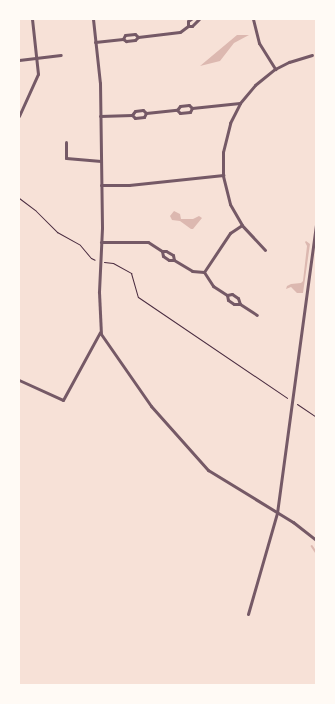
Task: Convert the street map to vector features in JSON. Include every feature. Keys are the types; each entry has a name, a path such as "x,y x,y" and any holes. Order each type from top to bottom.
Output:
{"street":[{"path":"19,116 38,74 32,19"},
{"path":"19,380 63,400 100,332 100,83 93,19"},
{"path":"188,26 188,21 191,19"},
{"path":"96,42 123,39 126,41 135,40 138,37 180,32 188,26 192,26 200,19"},
{"path":"253,19 260,44 275,69"},
{"path":"123,39 125,35 135,34 138,37"},
{"path":"19,60 61,55"},
{"path":"265,250 242,225 230,204 223,175 223,152 230,123 240,103 255,84 275,69 289,62 312,55"},
{"path":"177,110 180,106 189,105 192,108 240,103"},
{"path":"132,115 134,111 143,110 146,113 177,110 180,113 190,112 192,108"},
{"path":"100,116 132,115 135,118 140,118 144,117 146,113"},
{"path":"66,142 66,158 101,161"},
{"path":"101,185 129,185 223,175"},
{"path":"248,614 277,513 316,223"},
{"path":"204,272 230,233 242,225"},
{"path":"101,242 145,241 162,252 163,256 170,260 174,260 192,271 204,272"},
{"path":"162,252 166,251 170,253 173,255 174,260"},
{"path":"204,272 213,286 227,295 228,300 234,304 240,304 257,315"},
{"path":"100,332 122,367 151,406 201,463 214,475 307,532 316,540"}],"path":[{"path":"19,198 36,211 57,232 80,245 92,259 113,263 130,273 138,297 316,417"}],"shaded area":[{"path":"237,35 249,35 234,43 220,61 200,66"},
{"path":"174,211 180,214 181,219 193,219 199,216 202,218 193,229 191,229 180,221 172,220 170,216"},
{"path":"306,241 310,244 303,293 297,293 291,287 286,289 287,286 291,284 301,283 303,281 307,246"}],"waterway":[{"path":"312,546 316,552"}]}
